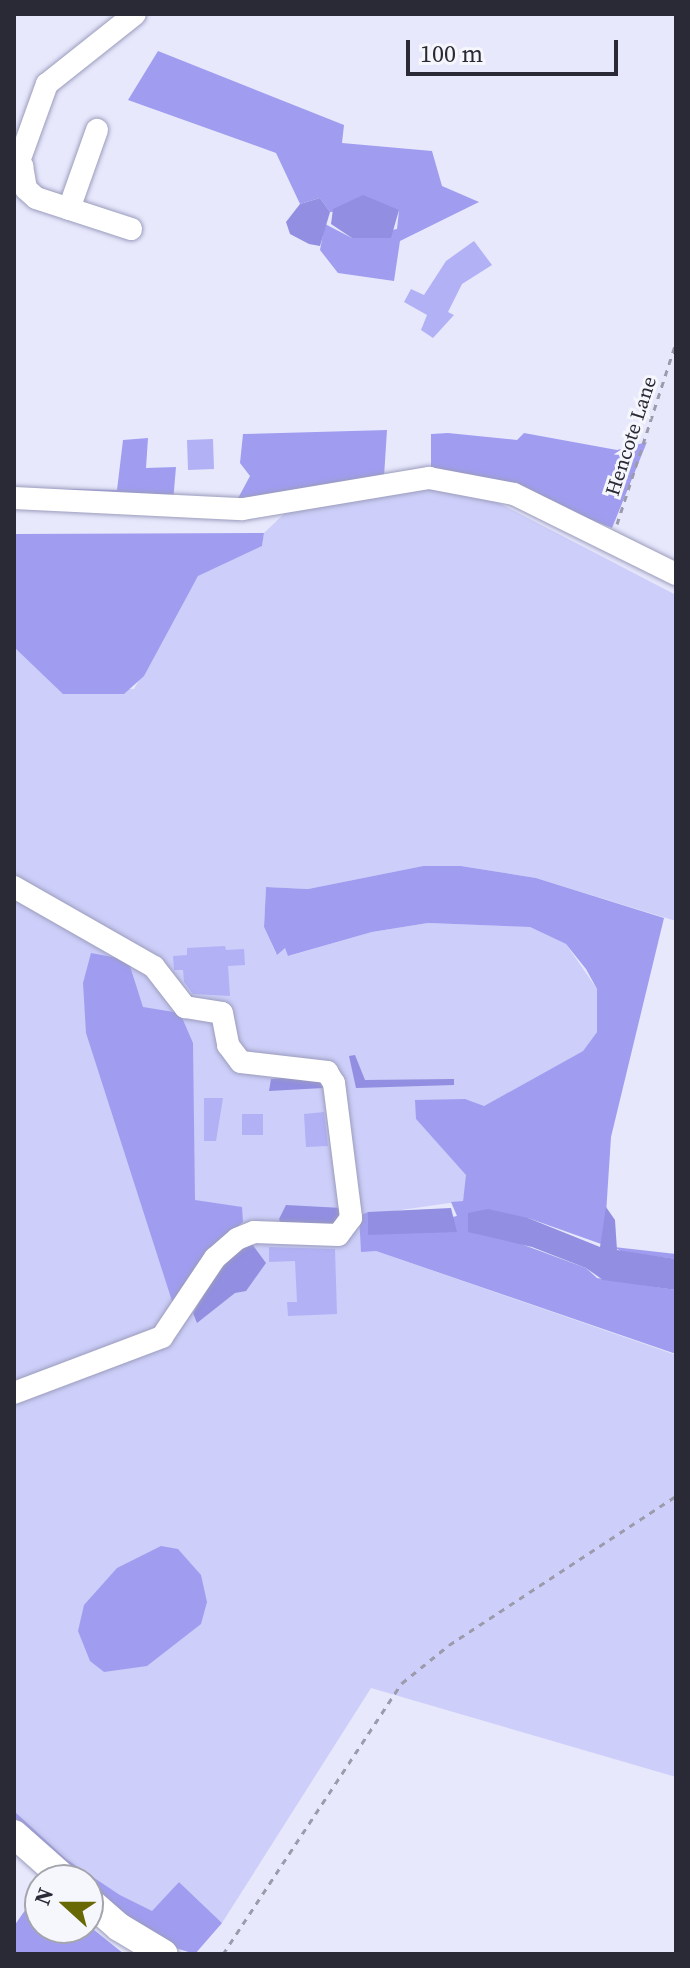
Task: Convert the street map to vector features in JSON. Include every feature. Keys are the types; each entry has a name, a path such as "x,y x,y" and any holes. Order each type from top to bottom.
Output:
{"main road":[{"path":"14,1834 48,1864"},
{"path":"104,1914 119,1927 164,1954"}],"street":[{"path":"131,229 20,193 16,164 47,84 135,14"},
{"path":"69,209 97,130"},
{"path":"14,498 243,509 429,478 514,494 613,539 676,574"},
{"path":"14,887 154,967 185,1007 222,1013 228,1045 241,1062 327,1072 334,1083 351,1218 338,1235 254,1232 237,1239 215,1258 162,1337 14,1393"}],"path":[{"name":"Hencote Lane","path":"613,539 676,342"},
{"path":"223,1954 402,1683 449,1645 676,1496"}],"shaded area":[{"path":"158,51 344,125 342,143 432,151 442,186 479,202 400,241 394,281 338,273 320,250 325,224 352,238 397,229 399,210 330,212 320,198 300,204 276,153 128,100"},
{"path":"363,195 399,210 391,238 352,238 331,224 333,209"},
{"path":"320,198 330,212 320,246 290,234 286,222 300,204"},
{"path":"387,430 384,477 236,502 250,476 240,463 243,434"},
{"path":"524,433 617,450 647,442 612,528 487,478 431,470 431,434 517,440"},
{"path":"148,438 146,468 176,467 173,502 14,488 117,490 123,440"},
{"path":"391,487 478,492 676,595 676,921 536,878 461,866 423,866 308,889 266,887 264,927 276,954 285,947 289,956 372,932 428,923 530,927 566,944 597,989 597,1032 583,1051 484,1106 416,1119 467,1175 463,1201 360,1216 361,1251 376,1251 676,1355 676,1777 371,1688 222,1923 179,1882 152,1912 120,1895 104,1884 104,1864 74,1864 14,1811 14,647 61,689 134,689 198,576 210,567 262,546 264,533 286,512"},
{"path":"264,533 262,546 198,576 144,676 124,694 63,694 14,647 14,534"},
{"path":"423,866 461,866 536,878 664,918 611,1137 604,1245 528,1218 513,1241 586,1268 597,1278 676,1290 676,1354 376,1251 361,1252 359,1216 368,1212 368,1235 457,1216 451,1202 463,1201 466,1175 416,1119 415,1100 465,1099 484,1106 583,1051 597,1032 597,989 586,969 566,944 530,927 428,923 372,932 288,956 285,948 277,955 264,927 266,887 308,889"},
{"path":"91,953 128,960 143,1007 180,1013 193,1043 195,1200 242,1207 243,1222 214,1247 183,1295 172,1301 86,1033 83,983"},
{"path":"355,1055 365,1080 454,1079 454,1085 356,1088 349,1056"},
{"path":"317,1075 323,1088 269,1091 271,1079"},
{"path":"286,1205 342,1208 342,1223 283,1230 279,1219"},
{"path":"606,1207 615,1220 617,1250 676,1259 676,1290 603,1280 586,1268 532,1247 468,1232 468,1213 488,1209 528,1218 600,1247"},
{"path":"451,1208 457,1232 368,1235 368,1212"},
{"path":"252,1244 266,1263 246,1291 235,1293 197,1323 193,1313 220,1267 238,1246"},
{"path":"614,1247 676,1254 676,1259 622,1252"},
{"path":"161,1546 178,1549 201,1575 207,1602 201,1624 147,1666 104,1672 90,1661 78,1631 84,1605 117,1568"},
{"path":"14,1811 74,1864 64,1864 14,1822"},
{"path":"179,1882 222,1923 195,1954 156,1942 104,1898 104,1884 152,1911"},
{"path":"24,1912 24,1944 104,1944 104,1938 124,1954 14,1954 14,1926"}],"building":[{"path":"474,241 492,265 462,284 448,312 454,315 433,338 421,330 427,315 404,302 411,289 424,295 446,261"},
{"path":"213,439 214,469 188,470 187,440"},
{"path":"225,946 226,950 244,949 245,965 228,966 230,996 193,994 184,982 183,970 174,970 173,956 187,955 187,948"},
{"path":"204,1098 223,1098 216,1141 204,1141"},
{"path":"324,1112 328,1146 306,1147 304,1114"},
{"path":"242,1114 263,1114 263,1135 242,1135"},
{"path":"269,1247 335,1249 337,1314 288,1316 287,1302 297,1302 295,1261 269,1262"}]}
